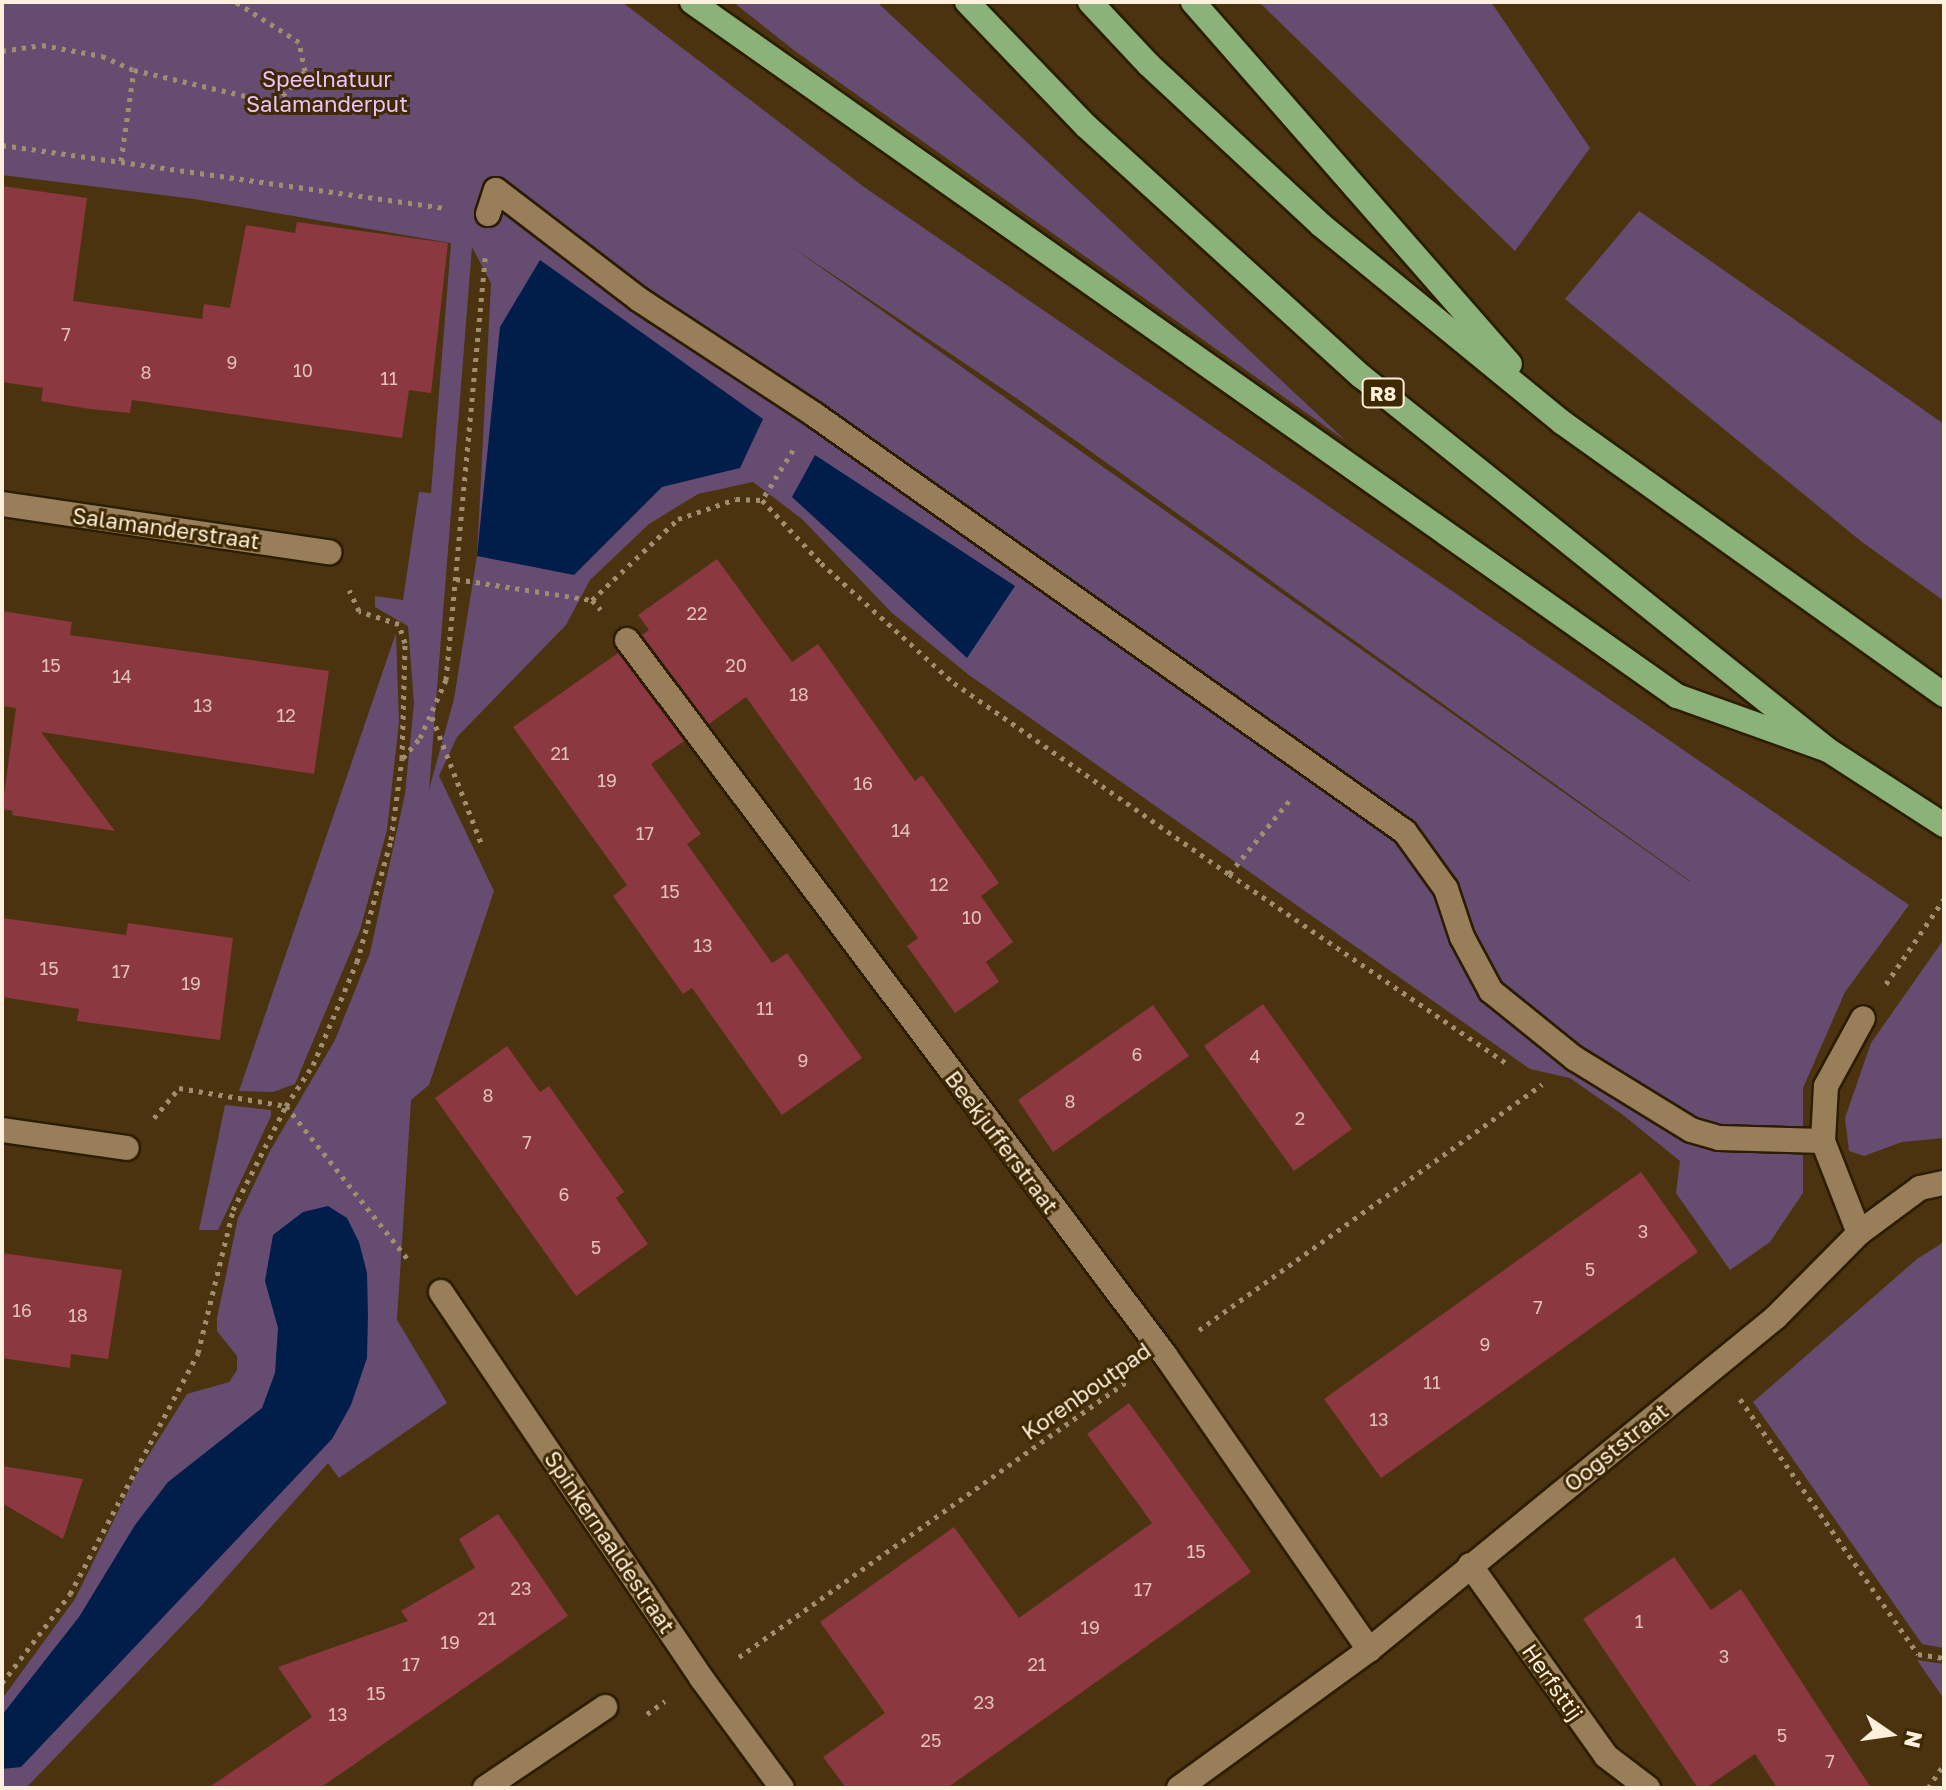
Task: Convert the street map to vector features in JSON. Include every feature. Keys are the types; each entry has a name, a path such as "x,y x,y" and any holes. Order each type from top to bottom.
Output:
{"highway":[{"path":"692,2 1677,696 1828,750"},
{"name":"R8","path":"967,2 1086,126 1361,376 1828,750 1944,825"},
{"path":"1090,2 1149,65 1321,225 1563,423 1944,695"},
{"path":"1193,2 1563,423"}],"street":[{"path":"488,214 496,190 640,300 815,415 1318,766 1405,832 1446,889 1462,937 1491,991 1574,1058 1691,1130 1719,1138 1823,1141"},
{"name":"Salamanderstraat","path":"2,504 329,552"},
{"name":"Beekjufferstraat","path":"627,640 1165,1355 1369,1650"},
{"path":"1859,1233 1823,1141 1826,1086 1863,1018"},
{"path":"2,1130 127,1148"},
{"name":"Oogststraat","path":"1179,1788 1369,1650 1776,1317 1859,1233 1920,1188 1944,1183"},
{"name":"Spinkernaaldestraat","path":"441,1292 702,1679 782,1788"},
{"name":"Herfsttij","path":"1470,1565 1606,1756 1648,1788"},
{"path":"485,1788 605,1707"}],"path":[{"path":"2,51 42,45 102,56 134,70 276,103 305,71 299,42 236,2"},
{"path":"121,161 134,70"},
{"path":"2,145 488,214 446,680 431,716 402,759"},
{"path":"762,500 815,415"},
{"path":"456,579 592,600 678,519 736,499 762,500 920,656 1513,1069"},
{"path":"2,1683 70,1594 198,1353 233,1210 286,1106 313,1065 357,962 391,840 402,759 405,643 399,624 359,611 329,552"},
{"path":"431,716 481,843"},
{"path":"1229,874 1318,766"},
{"path":"1882,990 1944,899"},
{"name":"Korenboutpad","path":"605,1707 643,1717 702,1679 1165,1355 1574,1058"},
{"path":"1526,1078 1539,1086"},
{"path":"127,1148 179,1088 286,1106 393,1245 441,1292"},
{"path":"1716,1366 1918,1654 1944,1658"},
{"path":"1928,1788 1944,1764"}],"green space":[{"name":"Speelnatuur Salamanderput","path":"2,2 622,2 864,187 1909,905 1845,992 1803,1088 1803,1193 1770,1242 1730,1270 1676,1193 1680,1161 1623,1115 1570,1078 1530,1069 969,675 892,613 802,519 753,482 698,494 649,524 590,580 566,625 457,737 439,776 494,891 429,1085 411,1100 397,1320 447,1403 339,1478 328,1463 201,1606 26,1788 2,1788 2,1699 75,1599 136,1475 187,1394 229,1382 237,1370 237,1356 217,1331 217,1318 238,1218 270,1151 335,1040 370,953 405,794 414,703 408,626 375,607 375,596 403,600 419,492 431,493 451,243 194,199 2,175","holes":["789,245 1019,400 1690,881 1689,881","472,247 491,283 477,556 454,699 429,790"]},
{"path":"733,2 877,2 1346,441 795,51"},
{"path":"1259,2 1491,2 1590,148 1515,251"},
{"path":"1639,211 1944,424 1944,601 1862,542 1565,299"},
{"path":"396,633 399,722 387,830 360,930 295,1084 273,1092 239,1091"},
{"path":"1944,939 1944,1138 1902,1142 1864,1156 1849,1151 1845,1118 1871,1043"},
{"path":"225,1105 271,1110 271,1116 218,1230 199,1230"},
{"path":"1944,1242 1944,1648 1922,1644 1753,1402 1917,1259"},
{"path":"1917,1660 1944,1664 1944,1699"}],"water":[{"path":"540,260 763,419 740,468 662,487 574,575 477,556 500,327"},
{"path":"815,455 1015,586 967,658 792,497"},
{"path":"328,1206 347,1218 359,1242 367,1273 368,1314 367,1358 351,1405 332,1439 21,1767 2,1769 2,1715 79,1617 135,1525 168,1482 262,1408 275,1373 278,1328 265,1281 273,1235 303,1212"}],"building":[{"path":"2,186 87,198 73,301 202,319 204,304 230,308 246,225 295,233 297,222 448,243 431,393 409,390 402,438 132,400 130,413 41,401 43,388 2,382"},
{"path":"717,559 792,662 818,644 915,781 922,775 999,883 981,896 1013,942 986,962 999,982 955,1013 907,946 918,938 746,697 709,724 642,635 649,630 638,615"},
{"path":"2,611 72,622 70,635 329,671 314,774 41,732 115,831 12,815 13,811 2,809 16,708 2,706"},
{"path":"618,653 684,741 651,764 701,834 687,844 772,963 787,953 862,1058 782,1115 692,988 683,994 613,896 627,885 513,727"},
{"path":"2,918 126,935 128,923 233,938 220,1040 77,1021 79,1009 2,997"},
{"path":"1263,1004 1352,1129 1294,1171 1204,1046"},
{"path":"1153,1005 1189,1056 1053,1152 1018,1100"},
{"path":"507,1046 540,1092 549,1086 624,1192 616,1198 648,1244 576,1296 435,1098"},
{"path":"1641,1172 1698,1252 1381,1478 1324,1399"},
{"path":"2,1253 122,1270 108,1359 71,1354 70,1368 2,1358"},
{"path":"1129,1403 1251,1572 947,1788 846,1788 823,1757 885,1713 820,1622 954,1527 1019,1618 1152,1523 1087,1434"},
{"path":"2,1466 83,1479 63,1539 2,1503"},
{"path":"498,1514 568,1616 320,1788 208,1788 312,1717 278,1667 408,1621 401,1611 475,1568 459,1539"},
{"path":"1674,1557 1711,1610 1741,1589 1871,1788 1777,1788 1755,1754 1706,1788 1698,1788 1583,1619"}]}
